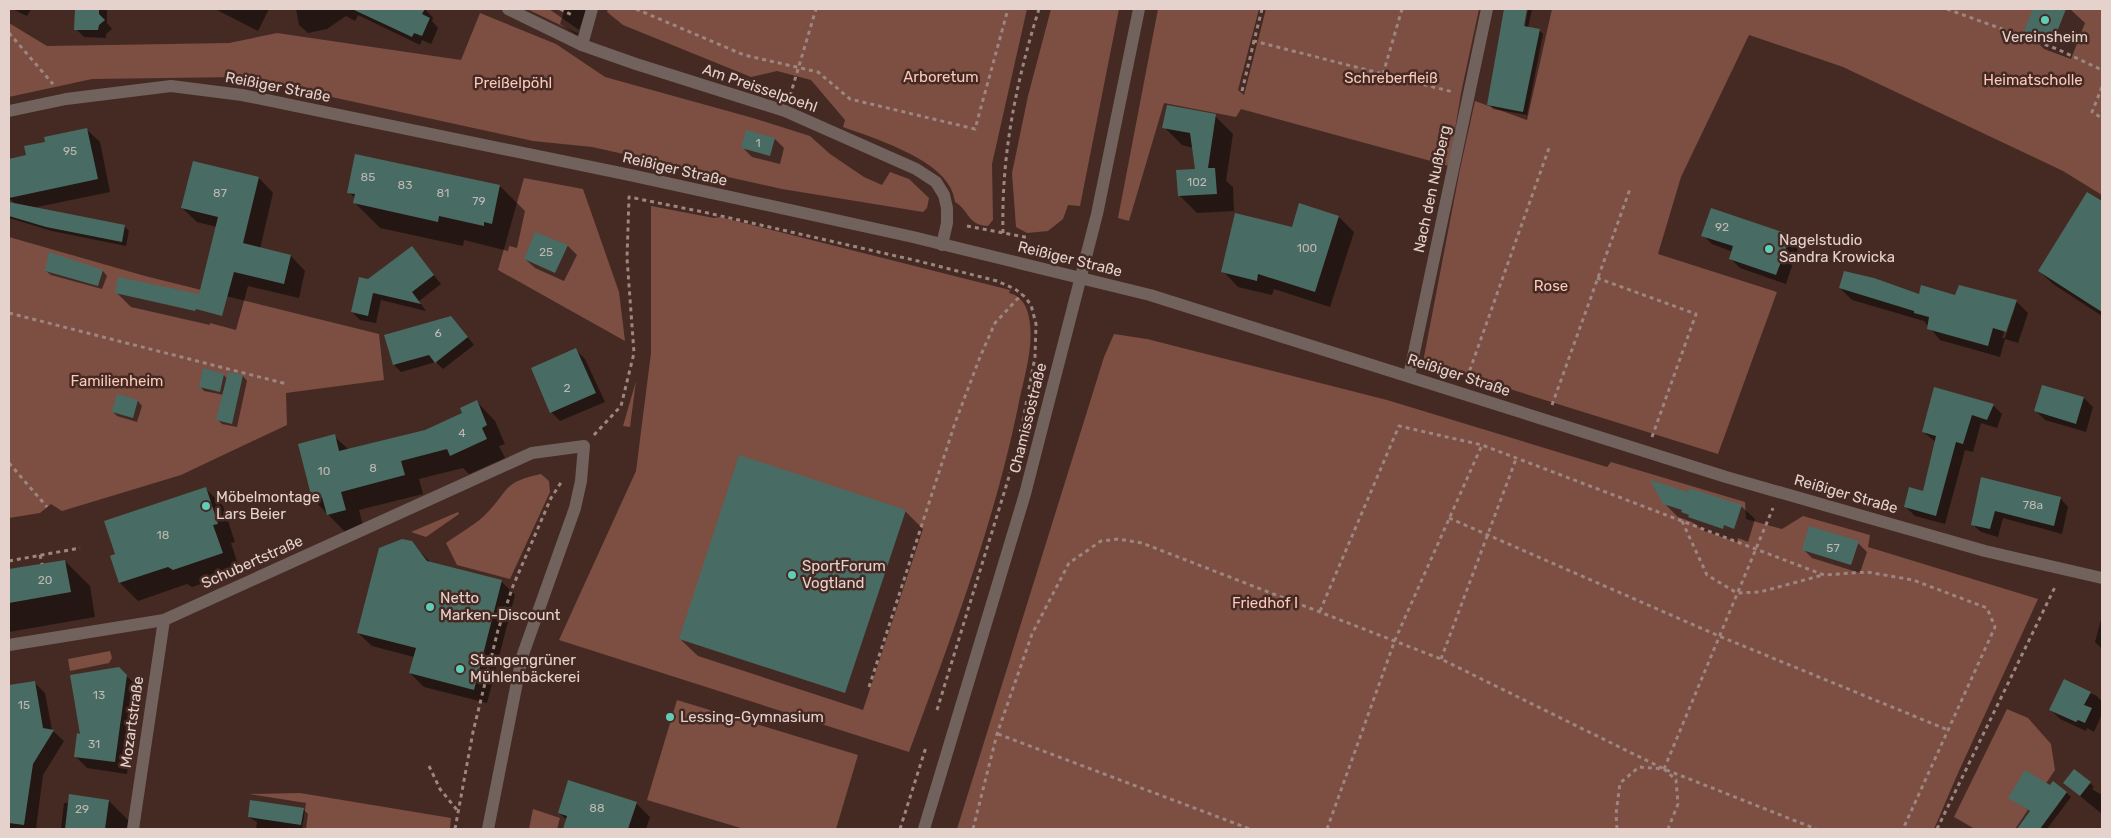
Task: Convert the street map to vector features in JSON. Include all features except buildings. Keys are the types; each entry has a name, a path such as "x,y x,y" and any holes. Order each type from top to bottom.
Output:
{"street":[{"name":"Am Preisselpoehl","path":"508,9 582,45 785,111 916,169 936,182 944,194 947,208 947,223 942,244"},
{"path":"582,45 592,9"},
{"name":"Chamissostraße","path":"924,829 1025,494 1097,214 1139,9"},
{"name":"Nach den Nußberg","path":"1409,376 1487,9"},
{"name":"Reißiger Straße","path":"9,111 66,99 171,86 242,95 630,175 942,244 1150,295 1646,452 1780,492 1985,551 2102,578"},
{"path":"488,829 522,657 575,508 581,482 584,446"},
{"name":"Schubertstraße","path":"9,645 164,620 532,453 584,446"},
{"name":"Mozartstraße","path":"133,829 164,620"}],"path":[{"path":"636,9 744,55 818,72 850,99 975,128 1008,9"},
{"path":"785,111 816,9"},
{"path":"1003,233 1002,205 1008,135 1025,54 1039,9"},
{"path":"1242,91 1262,9"},
{"path":"1383,74 1402,9"},
{"path":"1947,9 2056,49 2102,70"},
{"path":"9,33 66,99"},
{"path":"1254,40 1468,96"},
{"path":"2102,86 2092,112 2102,118"},
{"path":"1462,393 1549,148"},
{"path":"1546,420 1630,190"},
{"path":"584,446 621,406 634,353 626,258 629,197 918,261 997,281 1022,294 1031,305 1035,315 1037,340 1020,435"},
{"path":"967,226 1030,238"},
{"path":"1597,278 1696,314 1646,452"},
{"path":"868,687 955,423 980,357 995,323 1022,294"},
{"path":"9,313 287,384"},
{"path":"1320,612 1399,426 1482,446 1824,575"},
{"path":"1327,829 1395,640 1482,446"},
{"path":"1440,659 1516,459"},
{"path":"937,710 1014,462"},
{"path":"9,463 47,507"},
{"path":"455,829 457,811 492,649 513,586 551,498 565,476"},
{"path":"1664,769 1780,492"},
{"path":"1450,518 1719,636 1948,730"},
{"path":"1682,521 1707,575 1737,593 1760,592 1824,575 1867,572 1913,580 1987,608 1995,626 1903,829"},
{"path":"973,829 997,734 1032,634 1069,563 1101,541 1118,539 1142,543 1395,640 1440,659 1664,769 1816,829"},
{"path":"9,561 80,548"},
{"path":"40,555 42,564"},
{"path":"1937,829 2064,569"},
{"path":"997,734 1250,829"},
{"path":"900,829 926,747"},
{"path":"429,766 440,788 457,811"},
{"path":"1617,829 1616,814 1620,783 1639,767 1664,769 1676,780 1678,804 1668,829"}],"green space":[{"path":"527,9 549,9 579,30 577,33"},
{"name":"Arboretum","path":"608,9 1027,9 992,164 993,220 988,226 981,225 972,220 964,209 955,202 951,189 942,176 917,158 886,143 843,127 845,120 811,80 777,71 751,77 623,25 607,12"},
{"path":"1051,9 1119,9 1080,206 1068,205 1063,219 1048,231 1027,233 1016,227 1012,173 1028,96"},
{"name":"Schreberfleiß","path":"1158,9 1259,9 1238,90 1244,95 1266,9 1479,9 1461,93 1449,166 1241,109 1236,117 1164,103 1129,221 1118,218"},
{"path":"1552,9 2102,9 2102,195 2063,171 1843,67 1749,35 1681,177 1658,254 1777,292 1718,454 1423,362 1475,101 1527,120"},
{"name":"Preißelpöhl","path":"480,13 556,44 605,77 753,118 810,136 830,154 864,177 882,185 890,172 909,179 929,198 927,208 923,212 782,189 592,147 533,141 240,77 92,79 9,97 9,23 47,46 229,43 277,33 461,60"},
{"path":"524,178 583,189 619,292 625,341 498,270"},
{"path":"651,206 714,218 720,217 1010,290 1009,293 1018,297 1026,307 1031,331 1029,354 999,487 972,576 909,752 559,640 636,471 651,353"},
{"name":"Familienheim","path":"9,237 145,276 379,334 384,380 286,393 287,425 181,475 62,511 51,504 40,513 9,518"},
{"name":"Friedhof I","path":"1114,334 1147,339 1387,400 1607,467 1611,462 1745,502 1746,519 1782,529 1803,516 1870,535 1868,547 2038,599 1934,829 957,829 1104,357"},
{"path":"636,381 630,427 623,426"},
{"path":"541,474 549,481 550,492 510,579 457,565 446,543 484,516 512,484"},
{"path":"458,512 459,514 426,537 411,532"},
{"path":"110,651 112,658 109,663 70,671 68,659"},
{"path":"677,700 858,755 836,829 744,829 647,800"},
{"path":"2007,709 2028,718 2051,744 2055,770 2015,829 1975,829 1954,817"},
{"path":"300,793 451,818 450,829 302,829 306,803 249,794"},
{"path":"533,809 560,818 557,829 529,829"}],"place":[{"name":"Vereinsheim","path":"2045,20"},
{"name":"Nagelstudio Sandra Krowicka","path":"1769,249"},
{"name":"Möbelmontage Lars Beier","path":"206,506"},
{"name":"SportForum Vogtland","path":"792,575"},
{"name":"Netto Marken-Discount","path":"430,607"},
{"name":"Stangengrüner Mühlenbäckerei","path":"460,669"},
{"name":"Lessing-Gymnasium","path":"670,717"}],"park label":[{"name":"Heimatscholle","path":"2033,80"},
{"name":"Rose","path":"1551,286"}]}
